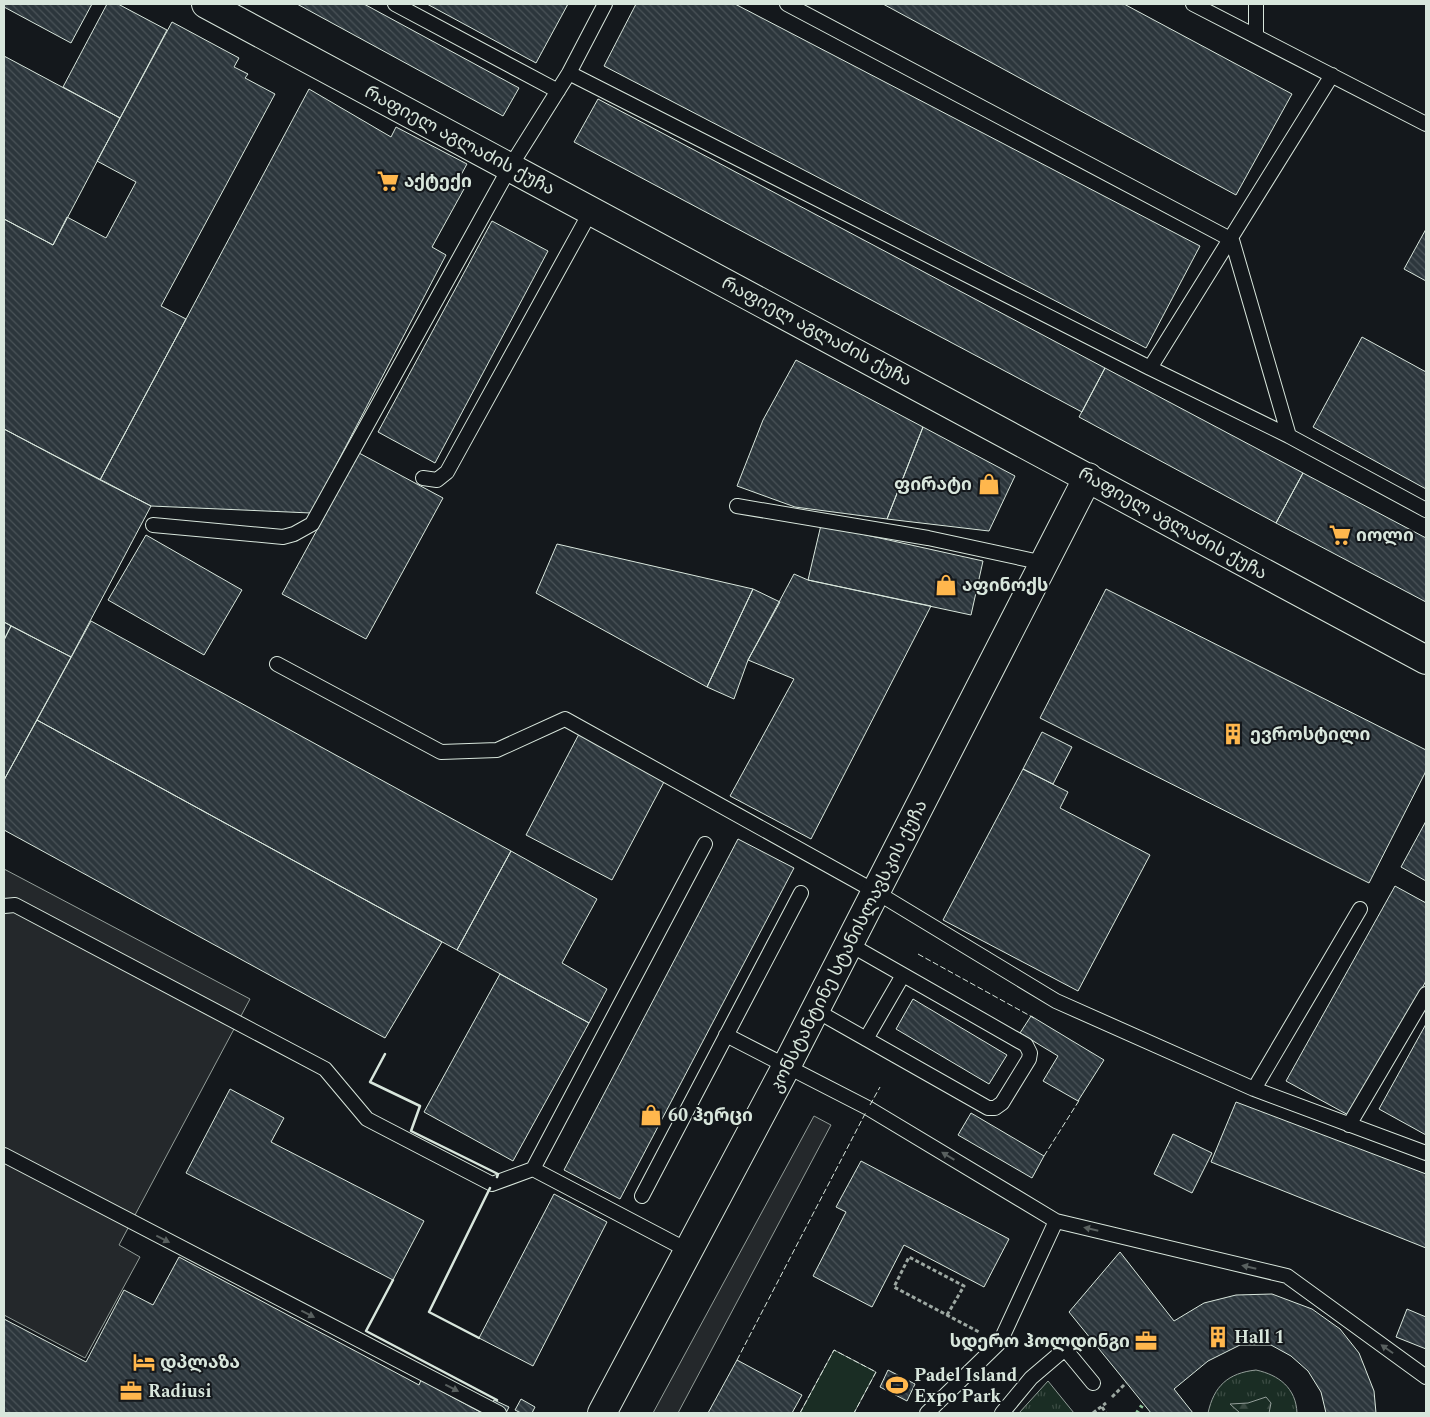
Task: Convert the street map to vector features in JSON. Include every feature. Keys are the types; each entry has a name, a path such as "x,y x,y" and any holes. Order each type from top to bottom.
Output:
{"street":[{"name":"რაფიელ აგლაძის ქუჩა","path":"206,4 1426,660"},
{"name":"კონსტანტინე სტანისლავსკის ქუჩა","path":"602,1413 816,1010 1088,477"}],"lane":[{"path":"395,4 558,91"},
{"path":"153,525 283,537 294,534 312,524 510,167 569,73 605,4"},
{"path":"787,4 1232,240 1289,436"},
{"path":"1193,4 1426,124"},
{"path":"1256,4 1256,35"},
{"path":"569,73 1150,368 1289,436 1426,510"},
{"path":"1150,368 1232,240 1332,75"},
{"path":"423,478 437,480 447,472 591,210"},
{"path":"736,506 928,538 1044,563"},
{"path":"277,664 441,752 496,750 565,719 876,892 1056,1001 1254,1089 1426,1153"},
{"path":"4,906 15,905 325,1070 367,1119 492,1184 532,1169 705,844"},
{"path":"642,1196 801,893"},
{"path":"1254,1089 1360,909"},
{"path":"816,1010 988,1108 995,1108 1002,1103 1029,1059 1030,1052 1026,1045 849,944"},
{"path":"866,1039 903,975"},
{"path":"1349,1125 1426,994"},
{"path":"726,1036 868,1108 1056,1220 1287,1276 1426,1377"},
{"path":"4,1155 499,1413"},
{"path":"532,1169 687,1250"},
{"path":"927,1413 1000,1342 1056,1220"},
{"path":"1002,1413 1031,1378 1065,1349 1093,1383"}],"path":[{"path":"947,1315 964,1286 909,1258 894,1287 947,1315 1000,1342"}],"green space":[{"path":"834,1350 876,1372 854,1413 800,1413"},
{"path":"1256,1370 1272,1375 1285,1384 1293,1396 1297,1413 1208,1413 1214,1395 1224,1382 1238,1374"},
{"path":"1048,1381 1074,1413 1019,1413"},
{"path":"1266,1397 1271,1403 1269,1413 1240,1413 1230,1404 1248,1403"}],"shaded area":[{"path":"4,869 250,999 119,1245 140,1257 85,1358 4,1315"},
{"path":"814,1116 831,1125 678,1413 653,1413"}],"building":[{"path":"4,4 92,4 71,43 4,7"},
{"path":"107,4 118,4 167,30 120,118 63,87"},
{"path":"297,4 364,4 519,88 503,116"},
{"path":"427,4 568,4 536,63"},
{"path":"636,4 735,4 1200,246 1146,348 604,66"},
{"path":"883,4 1124,4 1292,94 1236,195"},
{"path":"172,22 239,58 234,67 248,74 245,78 275,94 161,306 186,319 100,480 4,429 4,219 53,245 67,217 106,238 136,182 97,161"},
{"path":"4,56 120,118 53,245 4,219"},
{"path":"309,89 391,137 396,127 467,164 456,184 464,189 432,247 446,255 311,513 151,506 100,480"},
{"path":"598,99 1105,368 1082,412 574,142"},
{"path":"492,221 548,251 435,463 378,432"},
{"path":"1426,229 1426,281 1404,269"},
{"path":"1362,337 1426,372 1426,489 1313,427"},
{"path":"796,360 923,427 887,519 795,507 737,486 763,420"},
{"path":"1105,368 1303,473 1276,523 1079,417"},
{"path":"923,427 1015,476 989,531 887,519"},
{"path":"4,429 151,506 71,657 4,622"},
{"path":"359,453 443,498 366,639 282,594"},
{"path":"1303,473 1426,538 1426,602 1276,523"},
{"path":"821,525 983,561 971,615 808,580"},
{"path":"146,535 242,590 204,655 108,600"},
{"path":"557,544 753,589 707,687 536,593"},
{"path":"794,574 808,580 931,606 811,839 730,796 794,679 748,660"},
{"path":"753,589 780,602 748,660 734,699 707,687"},
{"name":"ევროსტილი","path":"1106,589 1426,750 1426,771 1369,883 1040,718"},
{"path":"91,621 511,851 457,950 37,720"},
{"path":"4,622 11,626 4,640"},
{"path":"11,626 71,657 4,780 4,640"},
{"path":"37,720 442,942 385,1038 4,830 4,780"},
{"path":"1042,732 1072,747 1053,784 1023,769"},
{"path":"579,734 665,780 612,880 526,835"},
{"path":"1023,769 1068,792 1060,808 1150,855 1078,991 943,920"},
{"path":"1426,821 1426,881 1401,867"},
{"path":"738,839 794,868 620,1199 564,1170"},
{"path":"511,851 597,899 562,963 607,989 589,1023 457,950"},
{"path":"1395,886 1426,903 1426,981 1350,1116 1286,1081"},
{"path":"500,974 589,1023 513,1161 424,1112"},
{"path":"913,999 1007,1055 989,1084 896,1029"},
{"path":"1031,1016 1104,1060 1078,1101 1043,1081 1058,1056 1020,1033"},
{"path":"1426,1024 1426,1135 1379,1109"},
{"path":"230,1089 284,1118 271,1142 424,1221 393,1280 186,1173"},
{"path":"1236,1102 1426,1174 1426,1248 1211,1162"},
{"path":"971,1113 1044,1156 1032,1178 958,1135"},
{"path":"1173,1134 1212,1153 1192,1193 1154,1174"},
{"path":"861,1161 1009,1239 984,1287 904,1245 872,1307 813,1276 846,1212 836,1207"},
{"path":"554,1194 607,1222 533,1366 479,1338"},
{"name":"Hall 1","path":"1120,1252 1174,1321 1204,1303 1236,1295 1272,1294 1312,1309 1340,1329 1359,1353 1374,1391 1376,1413 1326,1413 1321,1392 1308,1371 1291,1356 1271,1345 1240,1345 1208,1361 1174,1389 1193,1413 1151,1413 1069,1312"},
{"path":"179,1257 419,1385 421,1380 482,1413 4,1413 4,1319 86,1362 124,1290 153,1305"},
{"path":"1407,1309 1426,1317 1426,1349 1396,1337"},
{"path":"737,1360 802,1395 792,1413 708,1413"},
{"name":"Padel Island Expo Park","path":"888,1370 915,1384 907,1401 880,1387"},
{"path":"521,1399 535,1407 532,1413 521,1413 515,1410"},
{"path":"494,1400 509,1407 506,1413 487,1413"}],"hedge":[{"path":"1137,1413 1143,1404"}],"fence":[{"path":"918,954 1034,1018"},
{"path":"870,1105 880,1087"},
{"path":"1044,1156 1080,1099"},
{"path":"737,1360 866,1112"},
{"path":"800,1413 834,1350 876,1372 854,1413"}],"wall":[{"path":"385,1054 370,1082 420,1106 411,1131 498,1174 497,1177"},
{"path":"479,1338 429,1312 490,1188"},
{"path":"393,1280 366,1331 497,1400"}],"place":[{"name":"აქტექი","path":"388,181"},
{"name":"ფირატი","path":"989,484"},
{"name":"იოლი","path":"1340,535"},
{"name":"აფინოქს","path":"946,585"},
{"name":"ევროსტილი","path":"1233,734"},
{"name":"60 ჰერცი","path":"651,1115"},
{"name":"Hall 1","path":"1218,1337"},
{"name":"სდერო ჰოლდინგი","path":"1146,1341"},
{"name":"დპლაზა","path":"144,1362"},
{"name":"Padel Island Expo Park","path":"897,1385"},
{"name":"Radiusi","path":"131,1391"}]}
